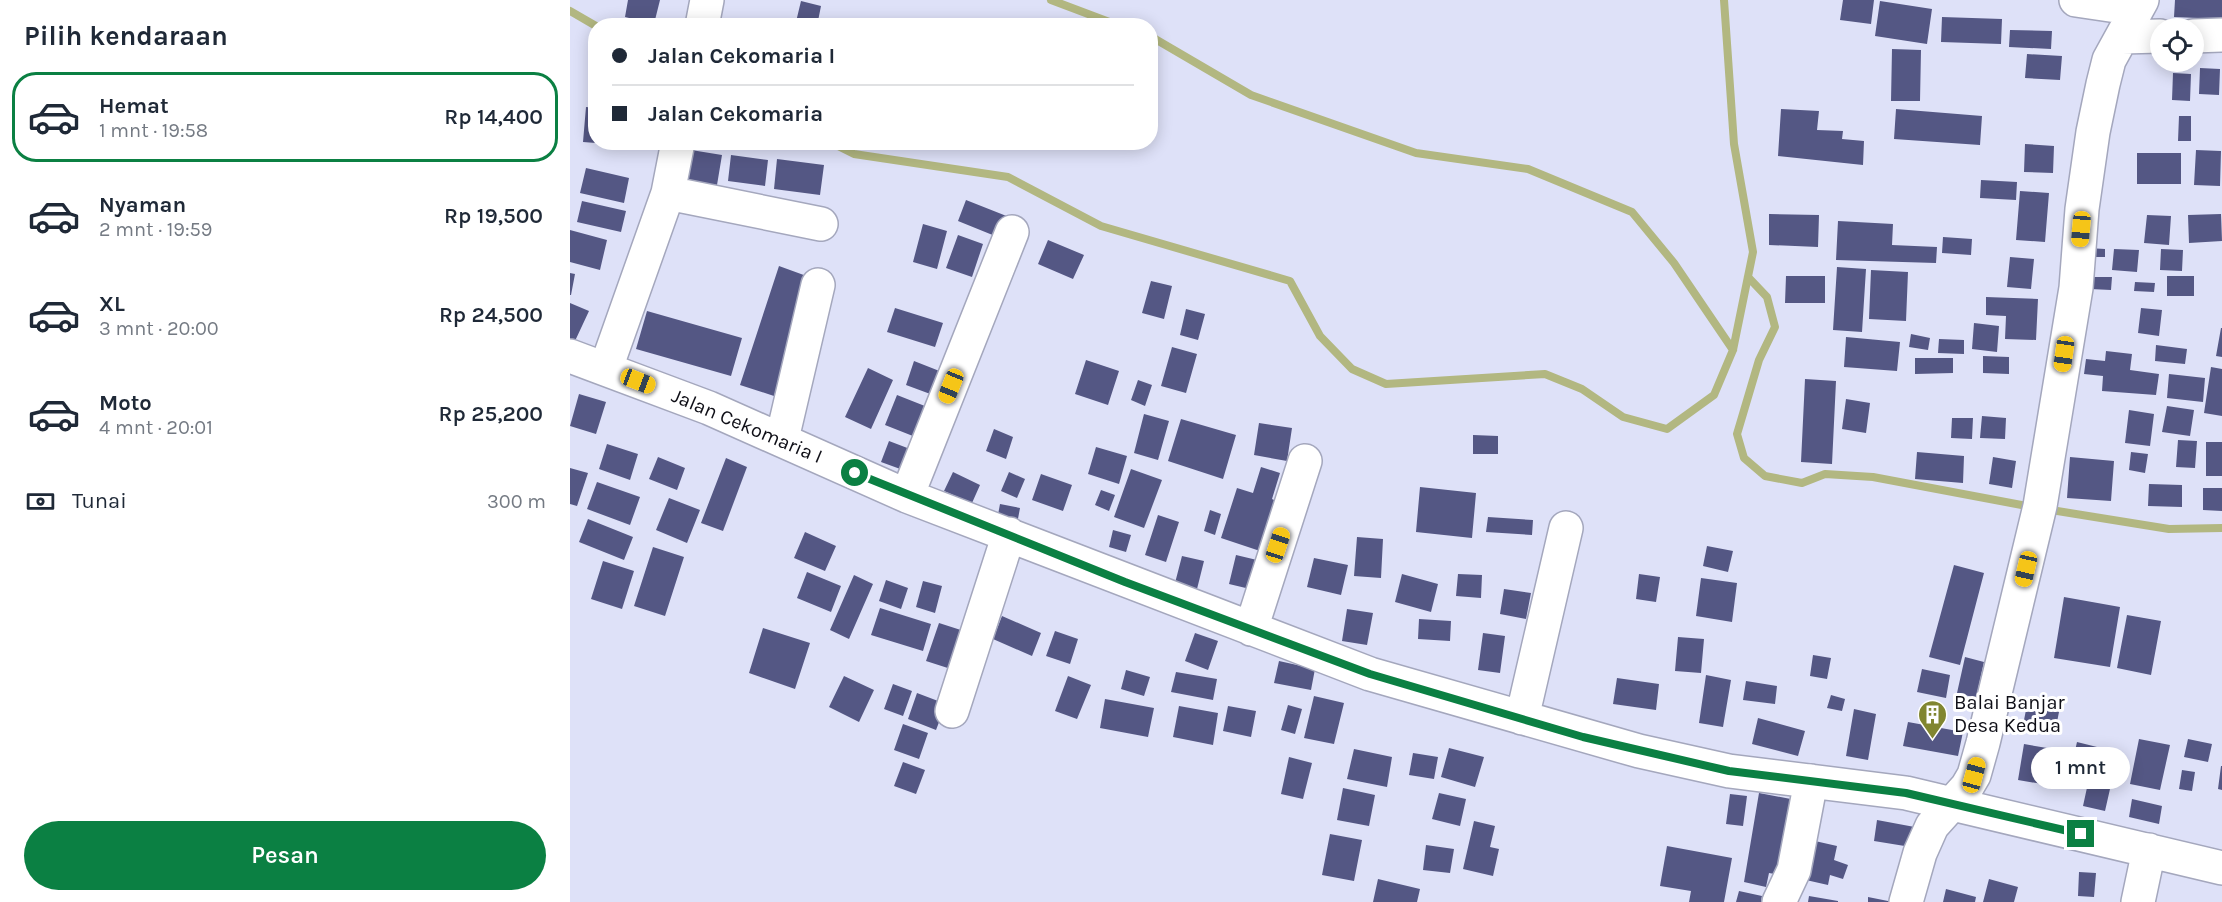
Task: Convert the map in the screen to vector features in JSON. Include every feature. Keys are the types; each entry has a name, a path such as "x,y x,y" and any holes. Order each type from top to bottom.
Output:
{"street":[{"path":"704,18 707,0"},
{"path":"2076,0 2134,15 2150,28"},
{"path":"1906,902 1920,853 1932,826 1953,804 1974,775 2037,518 2076,288 2093,132 2109,60 2134,15"},
{"path":"2204,36 2222,35"},
{"path":"606,368 668,193 676,150"},
{"path":"668,193 820,224"},
{"path":"907,496 1012,232"},
{"path":"783,439 818,285"},
{"name":"Jalan Cekomaria I","path":"570,356 606,368 783,439 907,496 1009,534 1125,582 1370,674 1639,751 1729,771 1906,793 2222,868"},
{"path":"1251,628 1305,461"},
{"path":"1522,718 1566,528"},
{"path":"952,711 1009,534"},
{"path":"1779,902 1794,870 1811,781"},
{"path":"2138,902 2149,850"}],"building":[{"path":"628,0 660,0 656,18 625,17"},
{"path":"1843,0 1874,0 1871,24 1840,20"},
{"path":"2175,0 2222,0 2222,19 2174,17"},
{"path":"801,1 821,6 819,18 797,18"},
{"path":"1880,1 1932,9 1927,44 1875,36"},
{"path":"1942,17 2002,19 2001,44 1941,42"},
{"path":"2010,30 2052,31 2051,49 2009,47"},
{"path":"1892,49 1921,50 1920,101 1891,101"},
{"path":"2027,54 2062,56 2060,80 2025,78"},
{"path":"2204,68 2220,69 2219,95 2199,94 2200,72 2204,72"},
{"path":"2173,73 2191,74 2190,101 2172,100"},
{"path":"586,107 588,107 588,142 583,142"},
{"path":"1781,109 1819,111 1817,130 1843,131 1842,139 1864,141 1863,165 1778,156"},
{"path":"1896,109 1982,116 1980,145 1894,139"},
{"path":"2179,116 2191,116 2191,141 2178,141"},
{"path":"2025,144 2054,146 2053,173 2024,172"},
{"path":"685,150 722,155 717,185 680,179"},
{"path":"2196,150 2221,151 2220,186 2194,185"},
{"path":"2137,153 2181,153 2181,184 2137,184"},
{"path":"731,155 768,160 765,186 728,181"},
{"path":"777,159 824,165 820,195 774,189"},
{"path":"586,168 629,178 624,203 580,193"},
{"path":"1981,180 2017,182 2016,200 1980,198"},
{"path":"2020,191 2049,193 2045,242 2016,240"},
{"path":"966,200 1009,217 1000,238 958,221"},
{"path":"582,201 626,211 621,232 577,222"},
{"path":"1769,214 1819,215 1818,247 1769,245"},
{"path":"2221,214 2222,241 2189,243 2188,215"},
{"path":"2147,215 2171,216 2169,245 2144,243"},
{"path":"1838,221 1893,224 1892,245 1937,247 1936,263 1836,260"},
{"path":"923,224 947,231 937,269 913,262"},
{"path":"570,230 607,240 600,270 570,262"},
{"path":"958,235 983,244 972,277 946,268"},
{"path":"1943,237 1972,239 1971,255 1942,253"},
{"path":"1048,240 1084,255 1073,279 1038,264"},
{"path":"2088,248 2105,249 2105,257 2087,257"},
{"path":"2114,249 2139,250 2137,272 2112,270"},
{"path":"2161,249 2183,250 2182,271 2160,270"},
{"path":"2010,257 2034,259 2031,289 2007,287"},
{"path":"779,266 812,278 774,396 740,385"},
{"path":"1837,267 1866,269 1862,332 1833,330"},
{"path":"1871,270 1908,272 1906,321 1869,319"},
{"path":"570,273 575,274 571,295 570,295"},
{"path":"1786,276 1825,276 1825,303 1785,303"},
{"path":"2167,276 2194,276 2194,296 2167,296"},
{"path":"2090,277 2112,277 2111,290 2090,289"},
{"path":"1151,281 1172,286 1164,319 1142,313"},
{"path":"2135,282 2155,283 2154,292 2134,291"},
{"path":"1986,297 2038,299 2036,340 2005,339 2006,316 1986,315"},
{"path":"570,303 589,311 575,341 570,339"},
{"path":"895,308 943,323 935,347 887,332"},
{"path":"2141,308 2162,310 2159,336 2138,333"},
{"path":"1186,309 1205,314 1198,340 1180,335"},
{"path":"647,311 742,338 731,376 636,349"},
{"path":"1974,323 1999,326 1997,352 1972,349"},
{"path":"2222,328 2222,357 2216,356"},
{"path":"1911,334 1930,338 1928,350 1909,347"},
{"path":"1846,337 1900,342 1897,371 1844,367"},
{"path":"1939,339 1964,340 1964,354 1938,353"},
{"path":"2156,345 2187,349 2185,364 2155,361"},
{"path":"1172,347 1197,354 1186,393 1161,386"},
{"path":"2106,351 2132,354 2130,370 2159,374 2156,395 2102,391 2103,376 2084,374 2086,359 2105,361"},
{"path":"1983,356 2009,357 2009,374 1983,373"},
{"path":"1915,358 1953,358 1953,373 1915,374"},
{"path":"1086,360 1119,371 1108,405 1075,394"},
{"path":"914,361 942,372 933,395 906,385"},
{"path":"2211,367 2222,369 2222,416 2204,413"},
{"path":"868,368 893,380 871,429 845,417"},
{"path":"2169,374 2205,378 2203,402 2167,398"},
{"path":"1805,379 1836,381 1832,464 1801,462"},
{"path":"1138,380 1152,385 1145,406 1131,400"},
{"path":"579,394 606,402 596,434 570,426"},
{"path":"897,395 935,410 923,440 885,425"},
{"path":"1846,399 1870,403 1866,433 1842,429"},
{"path":"2167,406 2194,410 2190,436 2162,432"},
{"path":"2129,410 2154,414 2150,446 2125,443"},
{"path":"1144,414 1169,421 1158,460 1134,453"},
{"path":"1982,416 2006,418 2005,439 1980,438"},
{"path":"1952,418 1973,418 1972,439 1951,438"},
{"path":"1181,419 1236,435 1223,479 1168,461"},
{"path":"1259,423 1292,428 1287,461 1254,455"},
{"path":"994,429 1013,437 1006,459 986,451"},
{"path":"1473,435 1498,436 1498,454 1473,454"},
{"path":"2178,440 2197,441 2195,468 2176,467"},
{"path":"889,441 910,449 903,470 881,462"},
{"path":"2206,442 2222,442 2222,476 2206,476"},
{"path":"607,444 638,454 630,480 599,469"},
{"path":"1096,447 1127,456 1119,484 1088,474"},
{"path":"1917,452 1964,456 1963,483 1915,479"},
{"path":"2131,452 2148,454 2145,473 2129,470"},
{"path":"658,457 685,468 677,490 649,479"},
{"path":"1993,457 2016,461 2012,488 1989,484"},
{"path":"2070,457 2114,461 2111,501 2067,498"},
{"path":"726,458 747,467 723,531 701,523"},
{"path":"1261,467 1280,473 1272,499 1276,501 1260,551 1221,538 1237,488 1253,493"},
{"path":"570,468 588,473 577,506 570,504"},
{"path":"1131,469 1162,480 1144,528 1114,517"},
{"path":"953,472 980,485 972,503 944,491"},
{"path":"1009,472 1025,479 1017,498 1001,491"},
{"path":"1041,474 1072,485 1063,511 1032,500"},
{"path":"597,482 640,497 630,525 587,509"},
{"path":"2149,484 2182,485 2182,507 2148,506"},
{"path":"1420,487 1476,493 1472,538 1416,532"},
{"path":"2203,488 2222,488 2222,511 2203,510"},
{"path":"1101,490 1115,495 1109,511 1095,505"},
{"path":"669,498 700,510 687,543 656,530"},
{"path":"1000,504 1020,508 1017,524 997,520"},
{"path":"1210,510 1221,514 1215,535 1204,531"},
{"path":"1158,515 1179,522 1166,562 1145,555"},
{"path":"1488,517 1533,520 1532,535 1486,532"},
{"path":"588,519 633,537 624,560 579,542"},
{"path":"1113,530 1131,535 1126,552 1109,547"},
{"path":"805,532 836,546 825,571 794,558"},
{"path":"1357,537 1383,539 1381,578 1354,576"},
{"path":"1707,546 1733,551 1728,572 1703,566"},
{"path":"653,547 684,557 665,616 634,606"},
{"path":"1236,555 1257,560 1250,589 1229,584"},
{"path":"1182,556 1204,561 1197,589 1175,583"},
{"path":"1314,558 1348,565 1341,595 1307,587"},
{"path":"603,561 634,571 622,609 591,599"},
{"path":"1954,565 1984,573 1960,665 1929,657"},
{"path":"807,572 841,586 831,612 797,598"},
{"path":"1402,574 1438,584 1431,612 1395,602"},
{"path":"1458,574 1482,575 1481,598 1456,596"},
{"path":"1639,574 1660,577 1656,602 1636,599"},
{"path":"854,575 873,584 849,639 830,630"},
{"path":"1701,578 1737,583 1732,622 1696,616"},
{"path":"886,580 908,588 901,609 879,601"},
{"path":"923,581 942,586 935,613 916,607"},
{"path":"1504,589 1531,593 1526,619 1500,614"},
{"path":"2064,597 2120,607 2110,667 2054,658"},
{"path":"880,608 931,624 923,651 871,635"},
{"path":"1347,609 1373,613 1367,645 1342,641"},
{"path":"2127,615 2161,621 2151,675 2117,668"},
{"path":"1002,616 1041,633 1032,656 993,639"},
{"path":"1419,619 1451,621 1450,641 1418,639"},
{"path":"939,623 967,632 954,670 926,661"},
{"path":"763,628 810,643 795,689 749,673"},
{"path":"1055,631 1078,639 1070,664 1046,656"},
{"path":"1195,633 1218,641 1208,670 1185,661"},
{"path":"1483,633 1505,636 1500,673 1478,670"},
{"path":"1678,637 1704,639 1701,673 1675,671"},
{"path":"1813,655 1831,658 1827,679 1810,676"},
{"path":"1965,657 1984,662 1976,698 1957,693"},
{"path":"1279,661 1315,669 1311,690 1274,683"},
{"path":"1922,669 1950,675 1946,698 1917,692"},
{"path":"1126,670 1150,677 1144,696 1121,689"},
{"path":"1176,672 1217,679 1213,700 1171,692"},
{"path":"1706,675 1731,680 1723,727 1699,723"},
{"path":"844,676 874,690 859,722 829,707"},
{"path":"1068,676 1091,685 1077,719 1055,711"},
{"path":"1617,678 1659,684 1656,710 1613,704"},
{"path":"1746,681 1777,686 1775,704 1743,700"},
{"path":"893,684 912,691 903,716 884,709"},
{"path":"917,693 946,704 936,730 908,719"},
{"path":"1831,695 1845,699 1842,711 1827,708"},
{"path":"1314,696 1344,703 1334,744 1304,738"},
{"path":"1105,699 1154,708 1148,737 1100,728"},
{"path":"2028,700 2060,707 2055,732 2023,725"},
{"path":"1288,705 1302,709 1295,734 1281,730"},
{"path":"1179,706 1218,713 1213,745 1173,737"},
{"path":"1228,706 1256,711 1251,737 1223,731"},
{"path":"1854,709 1876,714 1868,760 1846,756"},
{"path":"1758,718 1805,731 1798,756 1752,744"},
{"name":"Balai Banjar Desa Kedua","path":"1908,722 1963,732 1958,756 1903,746"},
{"path":"903,724 928,733 919,759 894,750"},
{"path":"2139,739 2170,745 2160,790 2130,784"},
{"path":"2188,739 2212,744 2208,762 2184,757"},
{"path":"2077,742 2101,748 2096,770 2072,764"},
{"path":"2024,744 2053,749 2048,785 2018,780"},
{"path":"1449,748 1484,757 1475,787 1441,777"},
{"path":"1354,749 1392,757 1387,787 1347,779"},
{"path":"1413,753 1438,757 1434,779 1409,775"},
{"path":"1289,757 1312,763 1303,799 1281,794"},
{"path":"903,762 925,770 916,794 894,786"},
{"path":"2222,766 2222,790 2218,789"},
{"path":"2182,770 2195,772 2192,791 2179,789"},
{"path":"2088,783 2110,789 2105,811 2083,806"},
{"path":"1343,788 1375,795 1369,826 1337,820"},
{"path":"1439,793 1466,799 1460,826 1432,819"},
{"path":"1759,793 1801,801 1785,876 1769,873 1766,887 1744,882"},
{"path":"1730,794 1747,796 1743,826 1726,824"},
{"path":"2132,799 2162,806 2159,824 2129,817"},
{"path":"1877,820 1920,828 1917,848 1874,841"},
{"path":"1474,821 1495,826 1490,847 1499,849 1493,876 1463,869"},
{"path":"1330,834 1362,840 1354,881 1322,875"},
{"path":"1815,841 1837,846 1834,860 1848,865 1843,879 1830,875 1828,885 1806,880"},
{"path":"1426,845 1454,849 1450,873 1423,870"},
{"path":"1667,846 1732,858 1724,902 1689,902 1691,891 1660,886"},
{"path":"2079,872 2096,873 2094,897 2078,896"},
{"path":"1378,879 1420,889 1417,902 1373,902"},
{"path":"1989,879 2018,887 2014,902 1983,902"},
{"path":"1946,889 1976,897 1975,902 1943,902"},
{"path":"1739,891 1762,896 1761,902 1736,902"},
{"path":"1809,896 1838,901 1838,902 1808,902"},
{"path":"1868,897 1888,901 1888,902 1868,902"}],"waterway":[{"path":"1051,0 1099,18"},
{"path":"846,150 854,154 1008,177 1101,226 1290,281 1320,336 1352,369 1386,384 1545,374 1582,389 1623,417 1667,429 1714,395 1733,350 1753,252 1734,144 1724,0"},
{"path":"570,11 588,21"},
{"path":"1158,41 1251,95 1416,153 1528,169 1632,212 1674,263 1733,350"},
{"path":"1748,277 1767,297 1775,327 1759,360 1737,434 1744,458 1765,476 1802,483 1825,474 1873,477 2032,507"},
{"path":"2045,509 2169,529 2222,528"}],"place":[{"name":"Balai Banjar Desa Kedua","path":"1933,740"}],"route":[{"path":"855,473 907,496 1009,534 1125,582 1370,674 1583,737 1729,771 1906,793 2081,834"}]}
